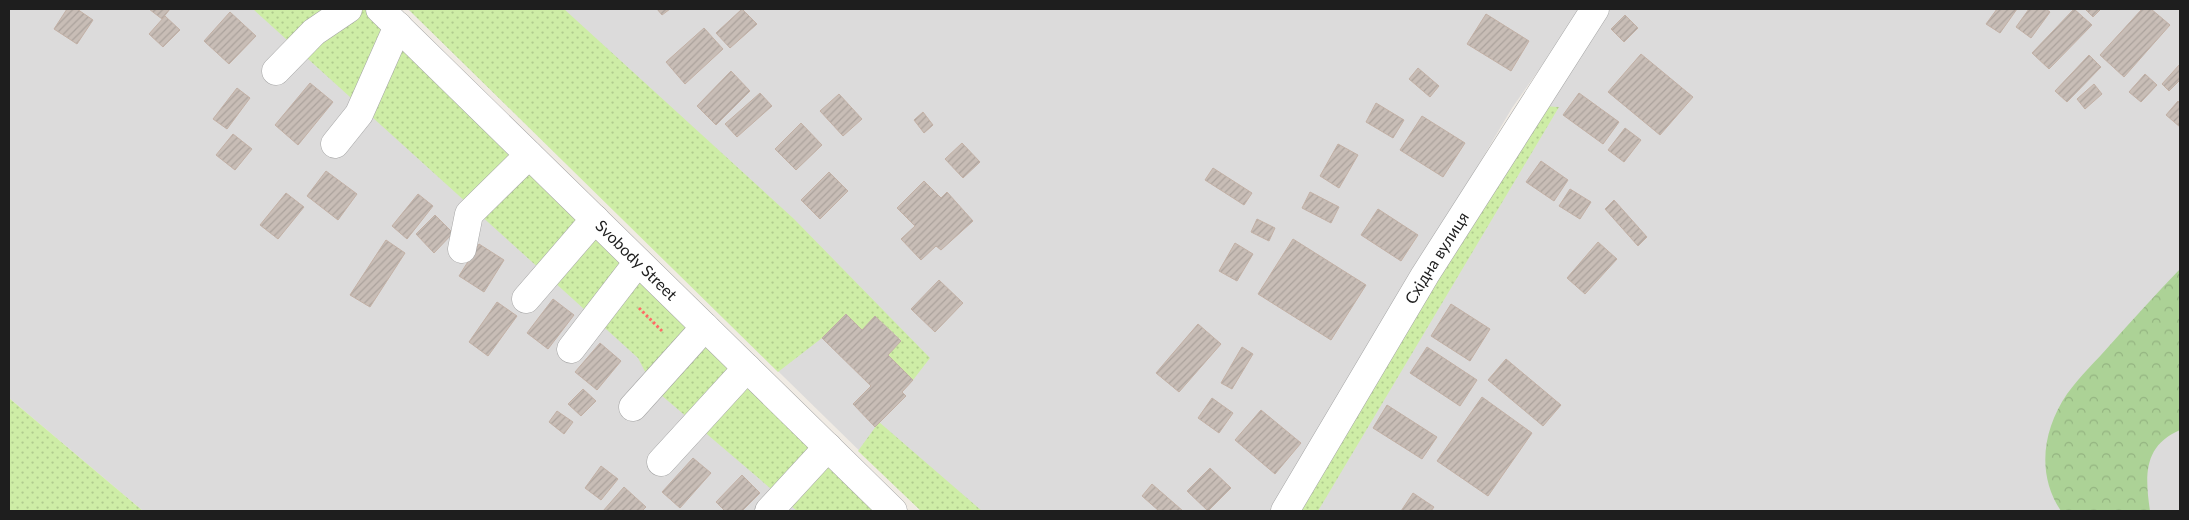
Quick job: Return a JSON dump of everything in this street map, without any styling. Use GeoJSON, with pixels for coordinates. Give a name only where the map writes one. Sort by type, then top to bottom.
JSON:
{"type":"FeatureCollection","features":[{"type":"Feature","properties":{"kind":"street"},"geometry":{"type":"LineString","coordinates":[[276,71],[314,32],[348,9]]}},
{"type":"Feature","properties":{"kind":"street","name":"Східна вулиця"},"geometry":{"type":"LineString","coordinates":[[1285,511],[1425,275],[1595,9]]}},
{"type":"Feature","properties":{"kind":"street"},"geometry":{"type":"LineString","coordinates":[[335,144],[359,114],[389,17]]}},
{"type":"Feature","properties":{"kind":"street","name":"Svobody Street"},"geometry":{"type":"LineString","coordinates":[[389,17],[893,511]]}},
{"type":"Feature","properties":{"kind":"street"},"geometry":{"type":"LineString","coordinates":[[462,249],[469,214],[529,155]]}},
{"type":"Feature","properties":{"kind":"street"},"geometry":{"type":"LineString","coordinates":[[526,300],[595,219]]}},
{"type":"Feature","properties":{"kind":"street"},"geometry":{"type":"LineString","coordinates":[[571,349],[638,262]]}},
{"type":"Feature","properties":{"kind":"street"},"geometry":{"type":"LineString","coordinates":[[634,407],[705,327]]}},
{"type":"Feature","properties":{"kind":"street"},"geometry":{"type":"LineString","coordinates":[[662,462],[747,368]]}},
{"type":"Feature","properties":{"kind":"street"},"geometry":{"type":"LineString","coordinates":[[769,511],[828,447]]}},
{"type":"Feature","properties":{"kind":"shaded area"},"geometry":{"type":"Polygon","coordinates":[[[9,9],[366,9],[876,511],[143,511],[9,398],[9,9]]]}},
{"type":"Feature","properties":{"kind":"shaded area"},"geometry":{"type":"Polygon","coordinates":[[[408,9],[1582,9],[1512,108],[1274,511],[921,511],[408,9]]]}},
{"type":"Feature","properties":{"kind":"shaded area"},"geometry":{"type":"Polygon","coordinates":[[[1608,9],[2180,9],[2180,511],[1300,511],[1608,9]]]}},
{"type":"Feature","properties":{"kind":"green space"},"geometry":{"type":"Polygon","coordinates":[[[253,9],[366,9],[876,511],[797,511],[654,389],[638,358],[253,9]]]}},
{"type":"Feature","properties":{"kind":"green space"},"geometry":{"type":"Polygon","coordinates":[[[408,9],[564,9],[794,219],[930,358],[913,380],[888,355],[901,340],[875,316],[862,330],[846,314],[822,338],[778,372],[408,9]]]}},
{"type":"Feature","properties":{"kind":"green space"},"geometry":{"type":"Polygon","coordinates":[[[1541,106],[1559,107],[1318,511],[1300,511],[1541,106]]]}},
{"type":"Feature","properties":{"kind":"green space"},"geometry":{"type":"Polygon","coordinates":[[[2180,269],[2180,430],[2159,444],[2149,463],[2147,486],[2150,511],[2061,511],[2053,497],[2046,467],[2048,437],[2052,422],[2067,394],[2180,269]]]}},
{"type":"Feature","properties":{"kind":"green space"},"geometry":{"type":"Polygon","coordinates":[[[9,398],[143,511],[9,511],[9,398]]]}},
{"type":"Feature","properties":{"kind":"green space"},"geometry":{"type":"Polygon","coordinates":[[[879,422],[982,511],[921,511],[858,451],[879,422]]]}},
{"type":"Feature","properties":{"kind":"building"},"geometry":{"type":"Polygon","coordinates":[[[67,9],[77,9],[93,20],[77,44],[54,29],[67,9]]]}},
{"type":"Feature","properties":{"kind":"building"},"geometry":{"type":"Polygon","coordinates":[[[149,9],[170,9],[162,19],[149,9]]]}},
{"type":"Feature","properties":{"kind":"building"},"geometry":{"type":"Polygon","coordinates":[[[657,9],[670,9],[662,15],[657,9]]]}},
{"type":"Feature","properties":{"kind":"building"},"geometry":{"type":"Polygon","coordinates":[[[742,9],[757,24],[730,48],[716,33],[742,9]]]}},
{"type":"Feature","properties":{"kind":"building"},"geometry":{"type":"Polygon","coordinates":[[[1997,9],[2017,9],[2000,33],[1986,24],[1997,9]]]}},
{"type":"Feature","properties":{"kind":"building"},"geometry":{"type":"Polygon","coordinates":[[[2029,9],[2046,9],[2050,12],[2031,38],[2016,27],[2029,9]]]}},
{"type":"Feature","properties":{"kind":"building"},"geometry":{"type":"Polygon","coordinates":[[[2074,9],[2092,25],[2049,69],[2032,53],[2074,9]]]}},
{"type":"Feature","properties":{"kind":"building"},"geometry":{"type":"Polygon","coordinates":[[[2085,9],[2101,9],[2093,17],[2085,9]]]}},
{"type":"Feature","properties":{"kind":"building"},"geometry":{"type":"Polygon","coordinates":[[[2142,9],[2151,9],[2170,25],[2124,77],[2100,55],[2142,9]]]}},
{"type":"Feature","properties":{"kind":"building"},"geometry":{"type":"Polygon","coordinates":[[[230,12],[256,36],[229,64],[204,41],[230,12]]]}},
{"type":"Feature","properties":{"kind":"building"},"geometry":{"type":"Polygon","coordinates":[[[1486,14],[1529,41],[1511,71],[1467,44],[1486,14]]]}},
{"type":"Feature","properties":{"kind":"building"},"geometry":{"type":"Polygon","coordinates":[[[1625,15],[1638,28],[1624,42],[1611,29],[1625,15]]]}},
{"type":"Feature","properties":{"kind":"building"},"geometry":{"type":"Polygon","coordinates":[[[165,16],[180,30],[163,47],[149,34],[165,16]]]}},
{"type":"Feature","properties":{"kind":"building"},"geometry":{"type":"Polygon","coordinates":[[[704,28],[723,49],[685,84],[666,62],[704,28]]]}},
{"type":"Feature","properties":{"kind":"building"},"geometry":{"type":"Polygon","coordinates":[[[1641,54],[1693,97],[1660,135],[1608,92],[1641,54]]]}},
{"type":"Feature","properties":{"kind":"building"},"geometry":{"type":"Polygon","coordinates":[[[2089,55],[2101,67],[2067,102],[2055,91],[2089,55]]]}},
{"type":"Feature","properties":{"kind":"building"},"geometry":{"type":"Polygon","coordinates":[[[2180,64],[2180,80],[2169,91],[2162,84],[2180,64]]]}},
{"type":"Feature","properties":{"kind":"building"},"geometry":{"type":"Polygon","coordinates":[[[1418,68],[1439,86],[1430,97],[1409,79],[1418,68]]]}},
{"type":"Feature","properties":{"kind":"building"},"geometry":{"type":"Polygon","coordinates":[[[731,71],[750,91],[716,125],[697,106],[731,71]]]}},
{"type":"Feature","properties":{"kind":"building"},"geometry":{"type":"Polygon","coordinates":[[[2145,74],[2157,85],[2141,102],[2129,92],[2145,74]]]}},
{"type":"Feature","properties":{"kind":"building"},"geometry":{"type":"Polygon","coordinates":[[[310,83],[333,102],[298,145],[275,125],[310,83]]]}},
{"type":"Feature","properties":{"kind":"building"},"geometry":{"type":"Polygon","coordinates":[[[2094,84],[2102,94],[2085,109],[2077,99],[2094,84]]]}},
{"type":"Feature","properties":{"kind":"building"},"geometry":{"type":"Polygon","coordinates":[[[237,88],[250,98],[227,129],[213,119],[237,88]]]}},
{"type":"Feature","properties":{"kind":"building"},"geometry":{"type":"Polygon","coordinates":[[[760,93],[772,106],[737,137],[725,124],[760,93]]]}},
{"type":"Feature","properties":{"kind":"building"},"geometry":{"type":"Polygon","coordinates":[[[1579,93],[1619,122],[1603,144],[1563,115],[1579,93]]]}},
{"type":"Feature","properties":{"kind":"building"},"geometry":{"type":"Polygon","coordinates":[[[839,94],[862,119],[843,136],[820,111],[839,94]]]}},
{"type":"Feature","properties":{"kind":"building"},"geometry":{"type":"Polygon","coordinates":[[[2178,101],[2180,103],[2180,127],[2166,115],[2178,101]]]}},
{"type":"Feature","properties":{"kind":"building"},"geometry":{"type":"Polygon","coordinates":[[[1376,103],[1404,120],[1393,138],[1366,122],[1376,103]]]}},
{"type":"Feature","properties":{"kind":"building"},"geometry":{"type":"Polygon","coordinates":[[[923,112],[933,125],[924,133],[914,120],[923,112]]]}},
{"type":"Feature","properties":{"kind":"building"},"geometry":{"type":"Polygon","coordinates":[[[1422,116],[1465,143],[1443,177],[1400,150],[1422,116]]]}},
{"type":"Feature","properties":{"kind":"building"},"geometry":{"type":"Polygon","coordinates":[[[801,123],[822,145],[796,170],[775,149],[801,123]]]}},
{"type":"Feature","properties":{"kind":"building"},"geometry":{"type":"Polygon","coordinates":[[[1625,128],[1641,140],[1624,162],[1608,150],[1625,128]]]}},
{"type":"Feature","properties":{"kind":"building"},"geometry":{"type":"Polygon","coordinates":[[[233,134],[252,149],[235,170],[216,155],[233,134]]]}},
{"type":"Feature","properties":{"kind":"building"},"geometry":{"type":"Polygon","coordinates":[[[962,143],[980,162],[963,178],[945,159],[962,143]]]}},
{"type":"Feature","properties":{"kind":"building"},"geometry":{"type":"Polygon","coordinates":[[[1338,144],[1358,155],[1339,188],[1320,176],[1338,144]]]}},
{"type":"Feature","properties":{"kind":"building"},"geometry":{"type":"Polygon","coordinates":[[[1541,161],[1568,180],[1554,201],[1526,182],[1541,161]]]}},
{"type":"Feature","properties":{"kind":"building"},"geometry":{"type":"Polygon","coordinates":[[[1213,168],[1252,193],[1244,205],[1205,180],[1213,168]]]}},
{"type":"Feature","properties":{"kind":"building"},"geometry":{"type":"Polygon","coordinates":[[[326,171],[357,194],[338,220],[307,196],[326,171]]]}},
{"type":"Feature","properties":{"kind":"building"},"geometry":{"type":"Polygon","coordinates":[[[829,172],[848,191],[820,219],[801,200],[829,172]]]}},
{"type":"Feature","properties":{"kind":"building"},"geometry":{"type":"Polygon","coordinates":[[[924,181],[941,198],[947,192],[973,221],[941,250],[936,246],[921,260],[901,239],[915,226],[897,208],[924,181]]]}},
{"type":"Feature","properties":{"kind":"building"},"geometry":{"type":"Polygon","coordinates":[[[1570,189],[1591,202],[1580,219],[1559,206],[1570,189]]]}},
{"type":"Feature","properties":{"kind":"building"},"geometry":{"type":"Polygon","coordinates":[[[1310,192],[1339,207],[1331,223],[1302,208],[1310,192]]]}},
{"type":"Feature","properties":{"kind":"building"},"geometry":{"type":"Polygon","coordinates":[[[286,193],[304,207],[278,239],[260,225],[286,193]]]}},
{"type":"Feature","properties":{"kind":"building"},"geometry":{"type":"Polygon","coordinates":[[[418,194],[433,206],[407,239],[392,226],[418,194]]]}},
{"type":"Feature","properties":{"kind":"building"},"geometry":{"type":"Polygon","coordinates":[[[1614,200],[1647,237],[1638,246],[1605,209],[1614,200]]]}},
{"type":"Feature","properties":{"kind":"building"},"geometry":{"type":"Polygon","coordinates":[[[1378,209],[1418,235],[1401,261],[1361,235],[1378,209]]]}},
{"type":"Feature","properties":{"kind":"building"},"geometry":{"type":"Polygon","coordinates":[[[435,215],[453,233],[434,253],[416,234],[435,215]]]}},
{"type":"Feature","properties":{"kind":"building"},"geometry":{"type":"Polygon","coordinates":[[[1257,219],[1275,228],[1269,241],[1251,232],[1257,219]]]}},
{"type":"Feature","properties":{"kind":"building"},"geometry":{"type":"Polygon","coordinates":[[[1293,239],[1366,285],[1331,340],[1258,294],[1293,239]]]}},
{"type":"Feature","properties":{"kind":"building"},"geometry":{"type":"Polygon","coordinates":[[[386,240],[405,253],[370,307],[350,295],[386,240]]]}},
{"type":"Feature","properties":{"kind":"building"},"geometry":{"type":"Polygon","coordinates":[[[1598,242],[1617,259],[1585,294],[1567,278],[1598,242]]]}},
{"type":"Feature","properties":{"kind":"building"},"geometry":{"type":"Polygon","coordinates":[[[1235,243],[1253,254],[1237,281],[1219,271],[1235,243]]]}},
{"type":"Feature","properties":{"kind":"building"},"geometry":{"type":"Polygon","coordinates":[[[479,244],[504,260],[484,292],[459,276],[479,244]]]}},
{"type":"Feature","properties":{"kind":"building"},"geometry":{"type":"Polygon","coordinates":[[[939,280],[963,303],[935,332],[911,309],[939,280]]]}},
{"type":"Feature","properties":{"kind":"building"},"geometry":{"type":"Polygon","coordinates":[[[553,299],[574,315],[548,349],[527,333],[553,299]]]}},
{"type":"Feature","properties":{"kind":"building"},"geometry":{"type":"Polygon","coordinates":[[[497,302],[517,316],[488,356],[469,342],[497,302]]]}},
{"type":"Feature","properties":{"kind":"building"},"geometry":{"type":"Polygon","coordinates":[[[1451,304],[1490,329],[1470,361],[1431,336],[1451,304]]]}},
{"type":"Feature","properties":{"kind":"building"},"geometry":{"type":"Polygon","coordinates":[[[846,314],[862,330],[875,316],[901,341],[888,355],[913,380],[902,392],[906,396],[875,427],[853,404],[871,386],[822,338],[846,314]]]}},
{"type":"Feature","properties":{"kind":"building"},"geometry":{"type":"Polygon","coordinates":[[[1198,324],[1221,344],[1179,392],[1156,373],[1198,324]]]}},
{"type":"Feature","properties":{"kind":"building"},"geometry":{"type":"Polygon","coordinates":[[[600,343],[621,361],[597,390],[575,372],[600,343]]]}},
{"type":"Feature","properties":{"kind":"building"},"geometry":{"type":"Polygon","coordinates":[[[1242,347],[1253,354],[1232,389],[1221,383],[1242,347]]]}},
{"type":"Feature","properties":{"kind":"building"},"geometry":{"type":"Polygon","coordinates":[[[1427,347],[1477,380],[1460,406],[1410,373],[1427,347]]]}},
{"type":"Feature","properties":{"kind":"building"},"geometry":{"type":"Polygon","coordinates":[[[1506,359],[1561,405],[1543,426],[1488,380],[1506,359]]]}},
{"type":"Feature","properties":{"kind":"building"},"geometry":{"type":"Polygon","coordinates":[[[583,389],[596,401],[581,416],[568,404],[583,389]]]}},
{"type":"Feature","properties":{"kind":"building"},"geometry":{"type":"Polygon","coordinates":[[[1482,397],[1532,433],[1488,496],[1437,461],[1482,397]]]}},
{"type":"Feature","properties":{"kind":"building"},"geometry":{"type":"Polygon","coordinates":[[[1212,398],[1233,413],[1219,433],[1198,418],[1212,398]]]}},
{"type":"Feature","properties":{"kind":"building"},"geometry":{"type":"Polygon","coordinates":[[[1387,405],[1437,437],[1422,459],[1373,428],[1387,405]]]}},
{"type":"Feature","properties":{"kind":"building"},"geometry":{"type":"Polygon","coordinates":[[[1261,410],[1301,443],[1275,474],[1235,440],[1261,410]]]}},
{"type":"Feature","properties":{"kind":"building"},"geometry":{"type":"Polygon","coordinates":[[[557,411],[573,422],[564,434],[549,422],[557,411]]]}},
{"type":"Feature","properties":{"kind":"building"},"geometry":{"type":"Polygon","coordinates":[[[693,458],[711,473],[680,508],[662,492],[693,458]]]}},
{"type":"Feature","properties":{"kind":"building"},"geometry":{"type":"Polygon","coordinates":[[[601,466],[618,479],[601,500],[585,488],[601,466]]]}},
{"type":"Feature","properties":{"kind":"building"},"geometry":{"type":"Polygon","coordinates":[[[1210,468],[1231,488],[1208,511],[1187,491],[1210,468]]]}},
{"type":"Feature","properties":{"kind":"building"},"geometry":{"type":"Polygon","coordinates":[[[742,475],[760,493],[742,511],[725,511],[716,502],[742,475]]]}},
{"type":"Feature","properties":{"kind":"building"},"geometry":{"type":"Polygon","coordinates":[[[1152,484],[1183,511],[1159,511],[1142,496],[1152,484]]]}},
{"type":"Feature","properties":{"kind":"building"},"geometry":{"type":"Polygon","coordinates":[[[624,487],[646,507],[642,511],[603,511],[624,487]]]}},
{"type":"Feature","properties":{"kind":"building"},"geometry":{"type":"Polygon","coordinates":[[[1413,493],[1434,507],[1431,511],[1401,511],[1413,493]]]}}]}
